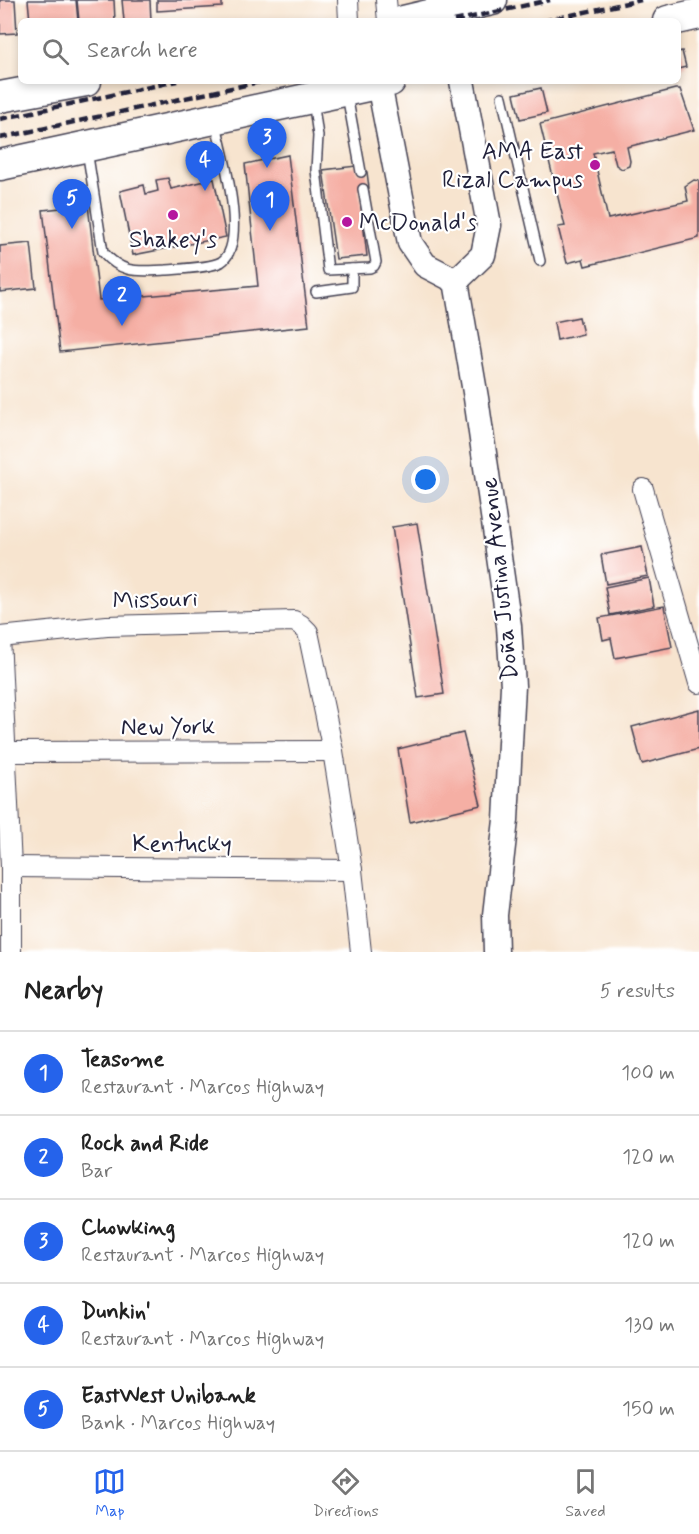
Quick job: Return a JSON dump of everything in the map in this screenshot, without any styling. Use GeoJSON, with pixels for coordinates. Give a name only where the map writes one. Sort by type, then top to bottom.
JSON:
{"type":"FeatureCollection","features":[{"type":"Feature","properties":{"kind":"main road"},"geometry":{"type":"LineString","coordinates":[[420,18],[471,9]]}},
{"type":"Feature","properties":{"kind":"main road"},"geometry":{"type":"LineString","coordinates":[[681,18],[699,14]]}},
{"type":"Feature","properties":{"kind":"main road"},"geometry":{"type":"LineString","coordinates":[[0,97],[70,84]]}},
{"type":"Feature","properties":{"kind":"main road"},"geometry":{"type":"LineString","coordinates":[[0,165],[368,85]]}},
{"type":"Feature","properties":{"kind":"street"},"geometry":{"type":"LineString","coordinates":[[348,0],[349,18]]}},
{"type":"Feature","properties":{"kind":"street"},"geometry":{"type":"LineString","coordinates":[[386,0],[388,18]]}},
{"type":"Feature","properties":{"kind":"street"},"geometry":{"type":"LineString","coordinates":[[368,85],[410,243],[425,265],[456,280],[483,255],[489,225],[463,84]]}},
{"type":"Feature","properties":{"kind":"street","name":"Doña Justina Avenue"},"geometry":{"type":"LineString","coordinates":[[456,280],[478,409],[509,626],[513,686],[506,820],[495,915],[496,952]]}},
{"type":"Feature","properties":{"kind":"street"},"geometry":{"type":"LineString","coordinates":[[643,489],[699,683]]}},
{"type":"Feature","properties":{"kind":"street","name":"Missouri"},"geometry":{"type":"LineString","coordinates":[[0,637],[107,626],[294,621],[308,632],[333,751]]}},
{"type":"Feature","properties":{"kind":"street"},"geometry":{"type":"LineString","coordinates":[[0,637],[11,867],[11,952]]}},
{"type":"Feature","properties":{"kind":"street"},"geometry":{"type":"LineString","coordinates":[[333,751],[352,870],[361,952]]}},
{"type":"Feature","properties":{"kind":"street","name":"New York"},"geometry":{"type":"LineString","coordinates":[[5,752],[333,751]]}},
{"type":"Feature","properties":{"kind":"street","name":"Kentucky"},"geometry":{"type":"LineString","coordinates":[[11,867],[352,870]]}},
{"type":"Feature","properties":{"kind":"lane"},"geometry":{"type":"LineString","coordinates":[[361,172],[368,85]]}},
{"type":"Feature","properties":{"kind":"lane"},"geometry":{"type":"LineString","coordinates":[[502,97],[540,261]]}},
{"type":"Feature","properties":{"kind":"lane"},"geometry":{"type":"LineString","coordinates":[[313,98],[318,136],[316,170],[328,270],[370,268],[376,262],[363,189]]}},
{"type":"Feature","properties":{"kind":"lane"},"geometry":{"type":"LineString","coordinates":[[87,147],[103,252],[113,263],[129,271],[174,269],[219,263],[229,255],[233,240],[230,179],[215,118]]}},
{"type":"Feature","properties":{"kind":"lane"},"geometry":{"type":"LineString","coordinates":[[316,292],[352,287],[352,269]]}},
{"type":"Feature","properties":{"kind":"building"},"geometry":{"type":"Polygon","coordinates":[[[0,0],[15,0],[17,33],[0,34],[0,0]]]}},
{"type":"Feature","properties":{"kind":"building"},"geometry":{"type":"Polygon","coordinates":[[[28,0],[76,0],[78,18],[30,18],[28,0]]]}},
{"type":"Feature","properties":{"kind":"building"},"geometry":{"type":"Polygon","coordinates":[[[77,0],[114,0],[115,18],[79,18],[77,0]]]}},
{"type":"Feature","properties":{"kind":"building"},"geometry":{"type":"Polygon","coordinates":[[[122,0],[150,0],[151,18],[124,18],[122,0]]]}},
{"type":"Feature","properties":{"kind":"building"},"geometry":{"type":"Polygon","coordinates":[[[157,0],[222,0],[222,7],[157,11],[157,0]]]}},
{"type":"Feature","properties":{"kind":"building"},"geometry":{"type":"Polygon","coordinates":[[[681,51],[686,67],[681,68],[681,51]]]}},
{"type":"Feature","properties":{"kind":"building"},"geometry":{"type":"Polygon","coordinates":[[[541,88],[547,113],[520,119],[514,94],[541,88]]]}},
{"type":"Feature","properties":{"kind":"building"},"geometry":{"type":"Polygon","coordinates":[[[680,89],[694,130],[627,147],[629,166],[622,169],[616,165],[612,149],[593,153],[608,219],[688,201],[685,186],[694,180],[699,181],[699,238],[585,266],[583,259],[567,263],[558,227],[565,226],[540,124],[680,89]]]}},
{"type":"Feature","properties":{"kind":"building"},"geometry":{"type":"Polygon","coordinates":[[[288,155],[309,326],[60,352],[43,210],[88,205],[99,300],[258,286],[245,164],[288,155]]]}},
{"type":"Feature","properties":{"kind":"building","name":"McDonald's"},"geometry":{"type":"Polygon","coordinates":[[[356,166],[357,173],[367,172],[369,188],[359,189],[367,256],[336,259],[323,170],[356,166]]]}},
{"type":"Feature","properties":{"kind":"building","name":"Shakey's"},"geometry":{"type":"Polygon","coordinates":[[[168,178],[171,189],[214,179],[226,237],[133,255],[120,191],[144,185],[146,194],[158,191],[156,180],[168,178]]]}},
{"type":"Feature","properties":{"kind":"building"},"geometry":{"type":"Polygon","coordinates":[[[31,243],[36,288],[0,292],[0,246],[31,243]]]}},
{"type":"Feature","properties":{"kind":"building"},"geometry":{"type":"Polygon","coordinates":[[[579,317],[583,334],[557,340],[554,322],[579,317]]]}},
{"type":"Feature","properties":{"kind":"building"},"geometry":{"type":"Polygon","coordinates":[[[417,523],[444,694],[418,698],[392,527],[417,523]]]}},
{"type":"Feature","properties":{"kind":"building"},"geometry":{"type":"Polygon","coordinates":[[[642,547],[648,576],[606,584],[601,555],[642,547]]]}},
{"type":"Feature","properties":{"kind":"building"},"geometry":{"type":"Polygon","coordinates":[[[649,578],[654,606],[610,615],[605,587],[649,578]]]}},
{"type":"Feature","properties":{"kind":"building"},"geometry":{"type":"Polygon","coordinates":[[[664,606],[672,647],[615,658],[611,638],[603,640],[599,618],[664,606]]]}},
{"type":"Feature","properties":{"kind":"building"},"geometry":{"type":"Polygon","coordinates":[[[699,709],[699,749],[642,764],[632,727],[699,709]]]}},
{"type":"Feature","properties":{"kind":"building"},"geometry":{"type":"Polygon","coordinates":[[[463,733],[481,805],[410,822],[398,749],[463,733]]]}},
{"type":"Feature","properties":{"kind":"railway"},"geometry":{"type":"LineString","coordinates":[[468,18],[550,0]]}},
{"type":"Feature","properties":{"kind":"railway"},"geometry":{"type":"LineString","coordinates":[[557,18],[641,0]]}},
{"type":"Feature","properties":{"kind":"railway"},"geometry":{"type":"LineString","coordinates":[[0,119],[163,84]]}},
{"type":"Feature","properties":{"kind":"railway"},"geometry":{"type":"LineString","coordinates":[[0,138],[250,84]]}},
{"type":"Feature","properties":{"kind":"place","name":"AMA East Rizal Campus"},"geometry":{"type":"Point","coordinates":[595,165]}},
{"type":"Feature","properties":{"kind":"place","name":"Chowking"},"geometry":{"type":"Point","coordinates":[267,168]}},
{"type":"Feature","properties":{"kind":"place","name":"Dunkin'"},"geometry":{"type":"Point","coordinates":[205,191]}},
{"type":"Feature","properties":{"kind":"place","name":"Shakey's"},"geometry":{"type":"Point","coordinates":[173,215]}},
{"type":"Feature","properties":{"kind":"place","name":"McDonald's"},"geometry":{"type":"Point","coordinates":[347,222]}},
{"type":"Feature","properties":{"kind":"place","name":"EastWest Unibank"},"geometry":{"type":"Point","coordinates":[72,229]}},
{"type":"Feature","properties":{"kind":"place","name":"Teasome"},"geometry":{"type":"Point","coordinates":[270,231]}},
{"type":"Feature","properties":{"kind":"place","name":"Rock and Ride"},"geometry":{"type":"Point","coordinates":[122,326]}}]}
